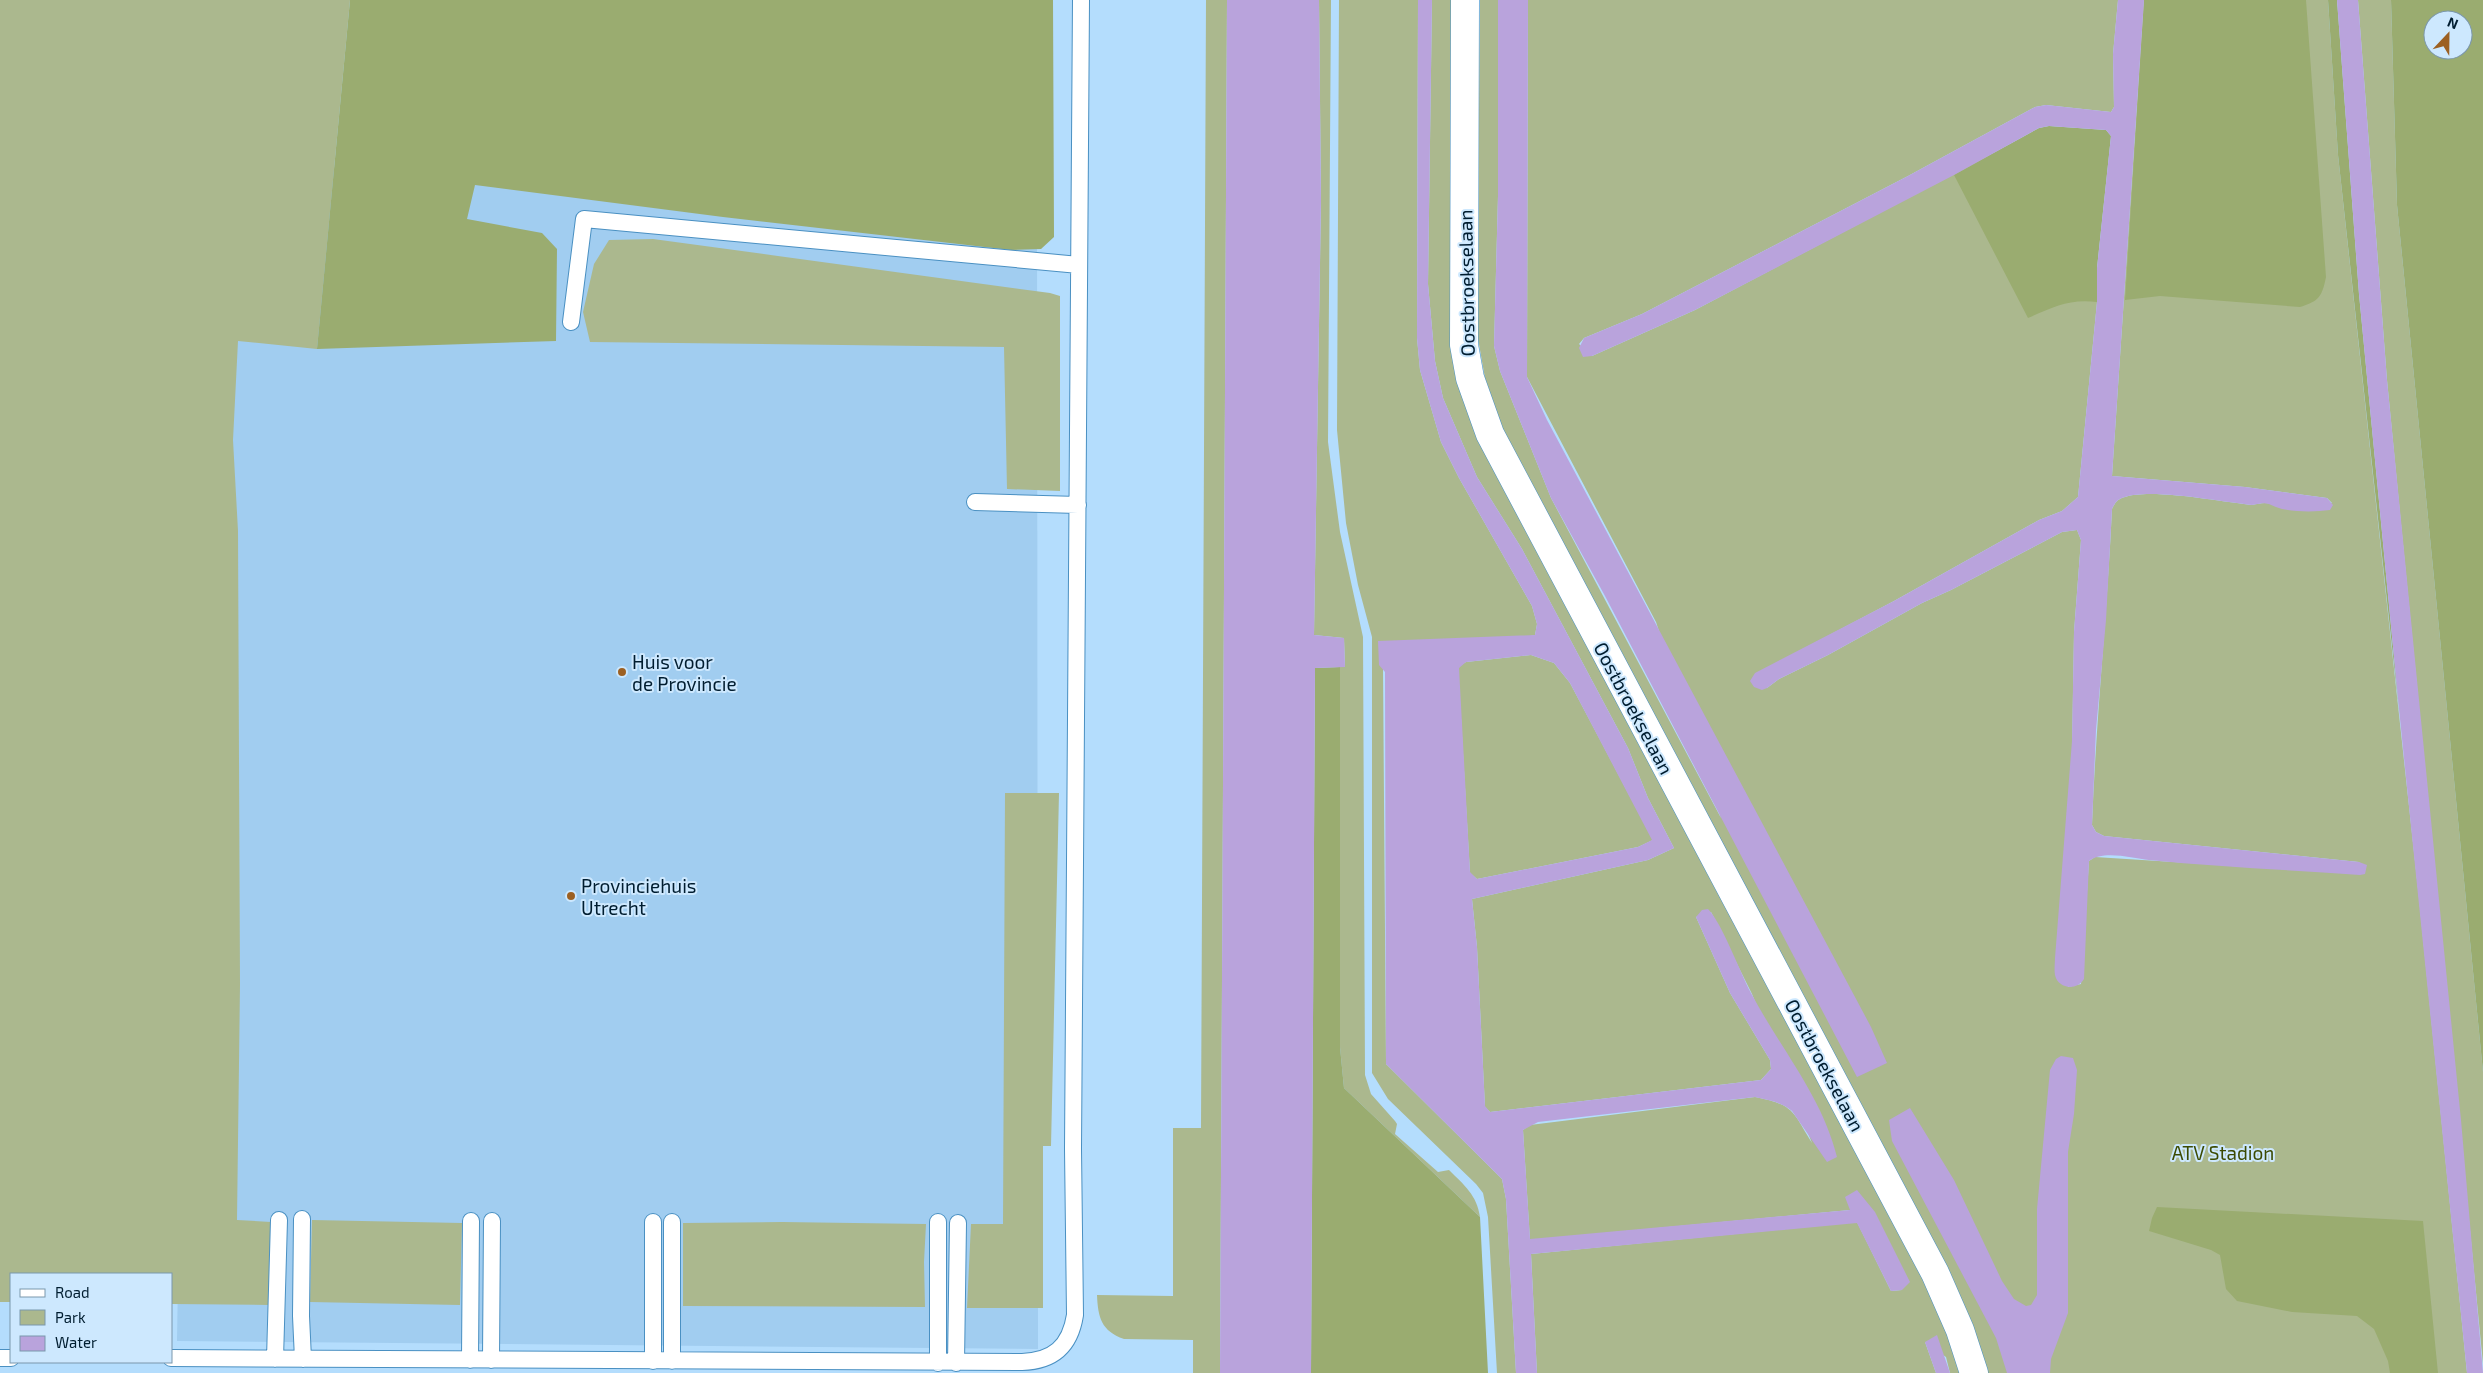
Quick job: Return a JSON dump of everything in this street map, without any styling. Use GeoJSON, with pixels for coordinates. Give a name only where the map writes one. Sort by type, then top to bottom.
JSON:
{"type":"FeatureCollection","features":[{"type":"Feature","properties":{"kind":"street","name":"Oostbroekselaan"},"geometry":{"type":"LineString","coordinates":[[1465,0],[1464,345],[1470,378],[1490,434],[1935,1273],[1960,1330],[1974,1373]]}},
{"type":"Feature","properties":{"kind":"lane"},"geometry":{"type":"LineString","coordinates":[[172,1358],[303,1359],[353,1366],[470,1360],[956,1363],[1040,1361],[1052,1356],[1060,1348],[1073,1324],[1075,1315],[1081,0]]}},
{"type":"Feature","properties":{"kind":"lane"},"geometry":{"type":"LineString","coordinates":[[571,322],[584,219],[1079,265]]}},
{"type":"Feature","properties":{"kind":"lane"},"geometry":{"type":"LineString","coordinates":[[974,502],[1078,506]]}},
{"type":"Feature","properties":{"kind":"lane"},"geometry":{"type":"LineString","coordinates":[[302,1219],[301,1316],[303,1359]]}},
{"type":"Feature","properties":{"kind":"lane"},"geometry":{"type":"LineString","coordinates":[[275,1359],[279,1220]]}},
{"type":"Feature","properties":{"kind":"lane"},"geometry":{"type":"LineString","coordinates":[[470,1360],[471,1221]]}},
{"type":"Feature","properties":{"kind":"lane"},"geometry":{"type":"LineString","coordinates":[[491,1360],[492,1221]]}},
{"type":"Feature","properties":{"kind":"lane"},"geometry":{"type":"LineString","coordinates":[[653,1222],[653,1361]]}},
{"type":"Feature","properties":{"kind":"lane"},"geometry":{"type":"LineString","coordinates":[[672,1222],[672,1361]]}},
{"type":"Feature","properties":{"kind":"lane"},"geometry":{"type":"LineString","coordinates":[[938,1222],[938,1363]]}},
{"type":"Feature","properties":{"kind":"lane"},"geometry":{"type":"LineString","coordinates":[[956,1363],[958,1224]]}},
{"type":"Feature","properties":{"kind":"shaded area"},"geometry":{"type":"Polygon","coordinates":[[[196,162],[1037,209],[1038,1349],[177,1341],[196,162]]]}},
{"type":"Feature","properties":{"kind":"green space"},"geometry":{"type":"Polygon","coordinates":[[[0,0],[350,0],[317,349],[238,341],[233,440],[238,531],[240,985],[237,1220],[271,1222],[270,1305],[172,1304],[172,1273],[10,1273],[10,1302],[0,1302],[0,0]]]}},
{"type":"Feature","properties":{"kind":"green space"},"geometry":{"type":"Polygon","coordinates":[[[350,0],[1053,0],[1054,237],[1041,249],[1011,250],[723,217],[475,185],[467,219],[542,233],[557,249],[556,341],[317,349],[350,0]]]}},
{"type":"Feature","properties":{"kind":"green space"},"geometry":{"type":"Polygon","coordinates":[[[1206,0],[1227,0],[1220,1373],[1193,1373],[1193,1340],[1124,1339],[1116,1336],[1102,1322],[1098,1310],[1097,1295],[1173,1296],[1173,1128],[1201,1128],[1206,0]]]}},
{"type":"Feature","properties":{"kind":"green space"},"geometry":{"type":"Polygon","coordinates":[[[1319,0],[1331,0],[1328,442],[1340,532],[1363,637],[1365,1075],[1371,1094],[1397,1124],[1395,1134],[1438,1172],[1449,1170],[1473,1196],[1480,1217],[1344,1088],[1340,1047],[1340,667],[1345,667],[1344,638],[1314,635],[1321,201],[1319,0]]]}},
{"type":"Feature","properties":{"kind":"green space"},"geometry":{"type":"Polygon","coordinates":[[[1339,0],[1418,0],[1417,338],[1420,370],[1441,442],[1459,478],[1532,606],[1537,624],[1535,635],[1383,668],[1386,1064],[1502,1179],[1506,1199],[1516,1373],[1497,1373],[1488,1217],[1483,1193],[1388,1099],[1372,1073],[1372,637],[1358,585],[1346,523],[1337,430],[1339,0]]]}},
{"type":"Feature","properties":{"kind":"green space","name":"ATV Stadion"},"geometry":{"type":"Polygon","coordinates":[[[1432,0],[1453,0],[1452,321],[1511,452],[1485,378],[1477,333],[1480,0],[1498,0],[1498,196],[1494,346],[1500,371],[1551,498],[1721,818],[1656,622],[1527,377],[1528,0],[2118,0],[2113,54],[2114,107],[2111,112],[2046,105],[2035,107],[1908,176],[1642,314],[1584,338],[1579,344],[1592,356],[1695,310],[2020,139],[2097,268],[2097,302],[2078,497],[2062,511],[2039,520],[1894,601],[1784,659],[1767,688],[1779,679],[1828,655],[1922,603],[1951,590],[2062,532],[2077,530],[2081,540],[2074,632],[2068,987],[2081,984],[2089,861],[2095,857],[2365,874],[2359,862],[2104,836],[2096,832],[2092,825],[2112,509],[2115,503],[2125,497],[2152,494],[2187,496],[2252,505],[2268,503],[2277,507],[2332,503],[2327,498],[2245,487],[2112,476],[2144,0],[2328,0],[2338,155],[2419,898],[2467,1373],[1950,1373],[1946,1357],[1925,1342],[1936,1373],[1537,1373],[1531,1254],[1857,1222],[1891,1291],[1902,1290],[1850,1210],[1530,1240],[1523,1130],[1530,1125],[1755,1097],[1778,1103],[1791,1111],[1812,1143],[1752,994],[1711,912],[1696,917],[1730,993],[1770,1060],[1771,1069],[1761,1080],[1490,1112],[1485,1107],[1477,947],[1472,899],[1648,860],[1674,848],[1648,798],[1628,748],[1522,549],[1477,477],[1443,398],[1435,361],[1428,284],[1432,0]]]}},
{"type":"Feature","properties":{"kind":"green space"},"geometry":{"type":"Polygon","coordinates":[[[2144,0],[2306,0],[2326,277],[2321,294],[2312,303],[2300,307],[2160,296],[2125,300],[2144,0]]]}},
{"type":"Feature","properties":{"kind":"green space"},"geometry":{"type":"Polygon","coordinates":[[[2328,0],[2337,0],[2359,294],[2400,719],[2338,155],[2328,0]]]}},
{"type":"Feature","properties":{"kind":"green space"},"geometry":{"type":"Polygon","coordinates":[[[2358,0],[2391,0],[2397,205],[2483,1072],[2483,1364],[2387,380],[2358,0]]]}},
{"type":"Feature","properties":{"kind":"green space"},"geometry":{"type":"Polygon","coordinates":[[[2391,0],[2483,0],[2483,1072],[2397,205],[2391,0]]]}},
{"type":"Feature","properties":{"kind":"green space"},"geometry":{"type":"Polygon","coordinates":[[[2049,126],[2106,130],[2111,136],[2097,268],[2097,302],[2069,303],[2028,318],[1954,175],[2039,128],[2049,126]]]}},
{"type":"Feature","properties":{"kind":"green space"},"geometry":{"type":"Polygon","coordinates":[[[653,239],[1050,293],[1060,296],[1060,491],[1007,489],[1004,347],[590,342],[583,312],[594,264],[609,240],[653,239]]]}},
{"type":"Feature","properties":{"kind":"green space"},"geometry":{"type":"Polygon","coordinates":[[[1531,655],[1554,663],[1570,683],[1653,840],[1638,847],[1477,879],[1470,873],[1458,667],[1466,662],[1531,655]]]}},
{"type":"Feature","properties":{"kind":"green space"},"geometry":{"type":"Polygon","coordinates":[[[1340,667],[1340,1047],[1344,1088],[1480,1217],[1488,1373],[1311,1373],[1315,668],[1340,667]]]}},
{"type":"Feature","properties":{"kind":"green space"},"geometry":{"type":"Polygon","coordinates":[[[1005,793],[1059,793],[1051,1146],[1043,1146],[1043,1308],[967,1308],[971,1224],[1003,1224],[1005,793]]]}},
{"type":"Feature","properties":{"kind":"green space"},"geometry":{"type":"Polygon","coordinates":[[[2157,1207],[2423,1221],[2438,1373],[2390,1373],[2388,1361],[2374,1329],[2357,1316],[2292,1312],[2237,1301],[2226,1289],[2220,1255],[2211,1250],[2149,1231],[2157,1207]]]}},
{"type":"Feature","properties":{"kind":"green space"},"geometry":{"type":"Polygon","coordinates":[[[312,1220],[462,1223],[460,1305],[310,1302],[312,1220]]]}},
{"type":"Feature","properties":{"kind":"green space"},"geometry":{"type":"Polygon","coordinates":[[[683,1223],[926,1224],[924,1262],[925,1307],[683,1306],[683,1223]]]}},
{"type":"Feature","properties":{"kind":"water"},"geometry":{"type":"Polygon","coordinates":[[[1227,0],[1319,0],[1321,201],[1314,635],[1344,638],[1345,667],[1315,668],[1311,1373],[1220,1373],[1227,0]]]}},
{"type":"Feature","properties":{"kind":"water"},"geometry":{"type":"Polygon","coordinates":[[[1418,0],[1432,0],[1428,284],[1435,361],[1443,398],[1477,477],[1522,549],[1628,748],[1648,798],[1674,848],[1648,860],[1472,899],[1477,947],[1485,1106],[1490,1112],[1761,1080],[1771,1069],[1770,1060],[1730,993],[1696,917],[1702,910],[1708,909],[1725,936],[1762,1013],[1811,1093],[1830,1135],[1837,1157],[1827,1162],[1792,1111],[1784,1105],[1755,1097],[1538,1122],[1523,1130],[1530,1239],[1850,1210],[1845,1197],[1857,1190],[1875,1212],[1910,1282],[1902,1290],[1891,1291],[1857,1223],[1531,1254],[1537,1373],[1516,1373],[1506,1199],[1502,1179],[1386,1064],[1385,672],[1379,665],[1378,641],[1535,635],[1537,624],[1532,606],[1459,478],[1441,442],[1420,370],[1417,338],[1418,0]],[[1531,655],[1466,662],[1459,668],[1470,872],[1477,879],[1638,847],[1652,840],[1570,683],[1554,663],[1531,655]]]}},
{"type":"Feature","properties":{"kind":"water"},"geometry":{"type":"Polygon","coordinates":[[[1498,0],[1528,0],[1527,377],[1547,420],[1871,1027],[1887,1063],[1857,1077],[1605,596],[1551,498],[1500,371],[1494,346],[1498,196],[1498,0]]]}},
{"type":"Feature","properties":{"kind":"water"},"geometry":{"type":"Polygon","coordinates":[[[2118,0],[2144,0],[2112,476],[2245,487],[2327,498],[2333,505],[2330,510],[2300,511],[2282,509],[2266,503],[2252,505],[2187,496],[2152,494],[2125,497],[2115,503],[2112,509],[2106,620],[2096,730],[2092,825],[2096,832],[2104,836],[2359,862],[2367,865],[2365,874],[2360,875],[2202,865],[2110,855],[2095,858],[2089,861],[2084,979],[2073,987],[2068,987],[2057,980],[2055,968],[2072,741],[2074,632],[2081,540],[2077,530],[2062,532],[1951,590],[1922,603],[1828,655],[1779,679],[1767,688],[1762,690],[1754,687],[1750,681],[1755,673],[1894,601],[2039,520],[2062,511],[2078,497],[2097,302],[2097,268],[2111,136],[2106,130],[2049,126],[2039,128],[1954,175],[1695,310],[1592,356],[1583,357],[1579,348],[1584,338],[1642,314],[1908,176],[2035,107],[2046,105],[2111,112],[2114,107],[2113,54],[2118,0]]]}},
{"type":"Feature","properties":{"kind":"water"},"geometry":{"type":"Polygon","coordinates":[[[2337,0],[2358,0],[2387,380],[2461,1120],[2483,1373],[2467,1373],[2400,719],[2359,294],[2337,0]]]}},
{"type":"Feature","properties":{"kind":"water"},"geometry":{"type":"Polygon","coordinates":[[[2061,1056],[2073,1058],[2077,1070],[2074,1114],[2068,1152],[2068,1313],[2051,1359],[2050,1373],[2007,1373],[1996,1338],[1892,1141],[1889,1120],[1910,1108],[1954,1180],[2002,1281],[2014,1299],[2026,1306],[2031,1305],[2037,1295],[2037,1209],[2050,1070],[2056,1059],[2061,1056]]]}},
{"type":"Feature","properties":{"kind":"water"},"geometry":{"type":"Polygon","coordinates":[[[1937,1335],[1950,1373],[1936,1373],[1925,1342],[1937,1335]]]}},
{"type":"Feature","properties":{"kind":"place","name":"Huis voor de Provincie"},"geometry":{"type":"Point","coordinates":[622,672]}},
{"type":"Feature","properties":{"kind":"place","name":"Provinciehuis Utrecht"},"geometry":{"type":"Point","coordinates":[571,896]}}]}
